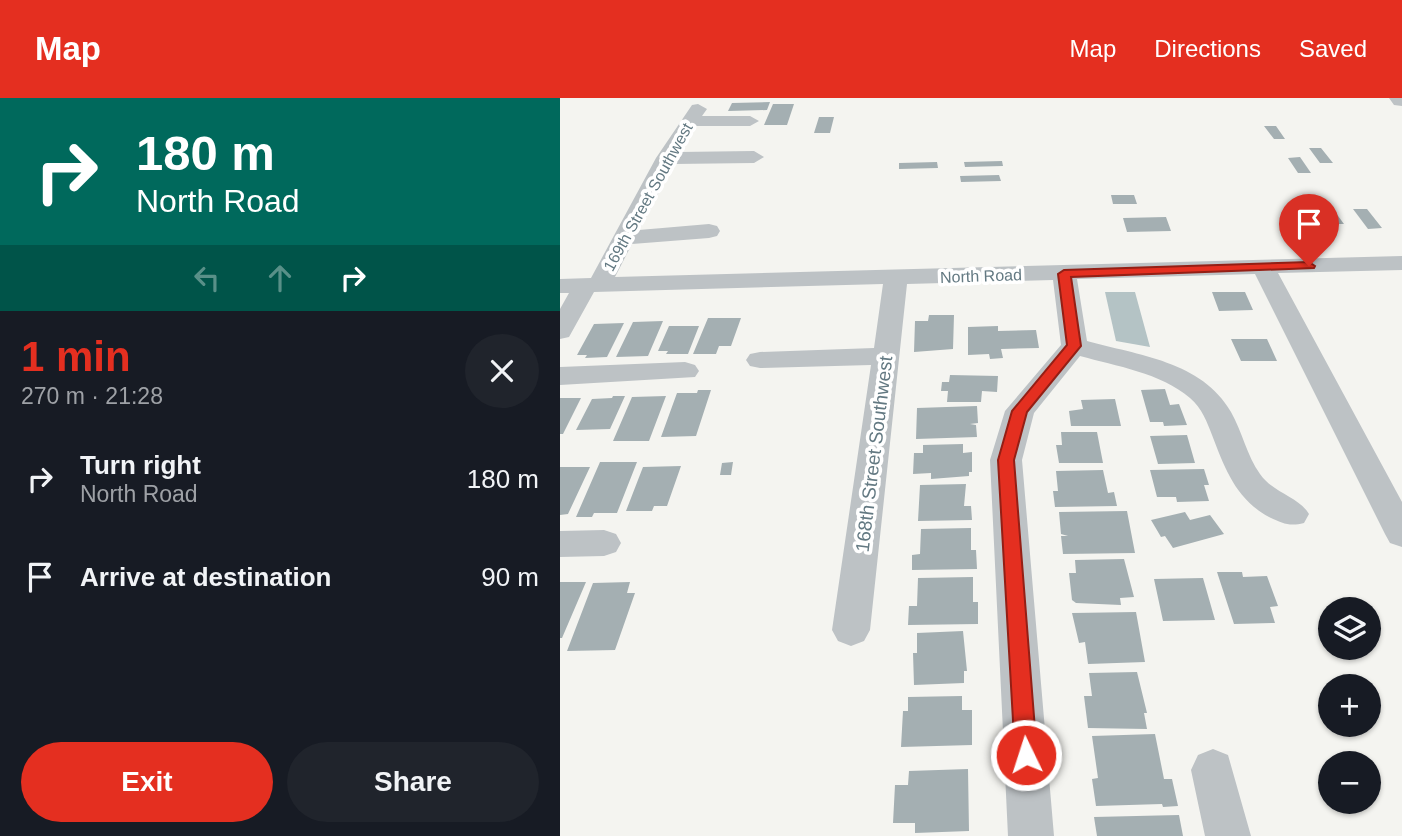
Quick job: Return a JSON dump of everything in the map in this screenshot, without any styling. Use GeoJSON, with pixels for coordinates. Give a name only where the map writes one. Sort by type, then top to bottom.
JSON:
{"type":"FeatureCollection","features":[{"type":"Feature","properties":{"kind":"street","name":"169th Street Southwest"},"geometry":{"type":"LineString","coordinates":[[560,331],[624,238],[666,158],[694,115],[750,121]]}},
{"type":"Feature","properties":{"kind":"street"},"geometry":{"type":"LineString","coordinates":[[666,158],[754,157]]}},
{"type":"Feature","properties":{"kind":"street"},"geometry":{"type":"LineString","coordinates":[[624,238],[709,231]]}},
{"type":"Feature","properties":{"kind":"street"},"geometry":{"type":"LineString","coordinates":[[641,284],[659,235]]}},
{"type":"Feature","properties":{"kind":"street","name":"North Road"},"geometry":{"type":"LineString","coordinates":[[560,286],[1402,263]]}},
{"type":"Feature","properties":{"kind":"street"},"geometry":{"type":"LineString","coordinates":[[1263,267],[1402,534]]}},
{"type":"Feature","properties":{"kind":"street"},"geometry":{"type":"LineString","coordinates":[[1031,836],[1006,460],[1020,411],[1074,346],[1064,274]]}},
{"type":"Feature","properties":{"kind":"street","name":"168th Street Southwest"},"geometry":{"type":"LineString","coordinates":[[851,630],[896,278]]}},
{"type":"Feature","properties":{"kind":"street"},"geometry":{"type":"LineString","coordinates":[[1074,346],[1144,366],[1184,381],[1202,393],[1213,406],[1241,472],[1257,493],[1292,513]]}},
{"type":"Feature","properties":{"kind":"street"},"geometry":{"type":"LineString","coordinates":[[761,360],[886,356]]}},
{"type":"Feature","properties":{"kind":"street"},"geometry":{"type":"LineString","coordinates":[[560,376],[685,371]]}},
{"type":"Feature","properties":{"kind":"street"},"geometry":{"type":"LineString","coordinates":[[560,544],[604,542]]}},
{"type":"Feature","properties":{"kind":"street"},"geometry":{"type":"LineString","coordinates":[[1213,771],[1228,836]]}},
{"type":"Feature","properties":{"kind":"shaded area"},"geometry":{"type":"Polygon","coordinates":[[[1105,292],[1135,292],[1150,347],[1116,341],[1105,292]]]}},
{"type":"Feature","properties":{"kind":"building"},"geometry":{"type":"Polygon","coordinates":[[[770,102],[767,110],[728,111],[732,103],[770,102]]]}},
{"type":"Feature","properties":{"kind":"building"},"geometry":{"type":"Polygon","coordinates":[[[773,104],[794,104],[787,125],[764,125],[773,104]]]}},
{"type":"Feature","properties":{"kind":"building"},"geometry":{"type":"Polygon","coordinates":[[[819,117],[834,117],[830,133],[814,133],[819,117]]]}},
{"type":"Feature","properties":{"kind":"building"},"geometry":{"type":"Polygon","coordinates":[[[1264,126],[1276,126],[1285,139],[1274,139],[1264,126]]]}},
{"type":"Feature","properties":{"kind":"building"},"geometry":{"type":"Polygon","coordinates":[[[1309,148],[1321,148],[1333,163],[1320,163],[1309,148]]]}},
{"type":"Feature","properties":{"kind":"building"},"geometry":{"type":"Polygon","coordinates":[[[1300,157],[1311,173],[1298,173],[1288,158],[1300,157]]]}},
{"type":"Feature","properties":{"kind":"building"},"geometry":{"type":"Polygon","coordinates":[[[1002,161],[1003,166],[965,167],[964,162],[1002,161]]]}},
{"type":"Feature","properties":{"kind":"building"},"geometry":{"type":"Polygon","coordinates":[[[937,162],[938,168],[899,169],[899,163],[937,162]]]}},
{"type":"Feature","properties":{"kind":"building"},"geometry":{"type":"Polygon","coordinates":[[[999,175],[1001,181],[961,182],[960,176],[999,175]]]}},
{"type":"Feature","properties":{"kind":"building"},"geometry":{"type":"Polygon","coordinates":[[[1111,195],[1134,195],[1137,204],[1113,204],[1111,195]]]}},
{"type":"Feature","properties":{"kind":"building"},"geometry":{"type":"Polygon","coordinates":[[[1317,205],[1330,205],[1344,224],[1330,224],[1317,205]]]}},
{"type":"Feature","properties":{"kind":"building"},"geometry":{"type":"Polygon","coordinates":[[[1353,209],[1367,209],[1382,228],[1368,229],[1353,209]]]}},
{"type":"Feature","properties":{"kind":"building"},"geometry":{"type":"Polygon","coordinates":[[[1166,217],[1171,231],[1127,232],[1123,218],[1166,217]]]}},
{"type":"Feature","properties":{"kind":"building"},"geometry":{"type":"Polygon","coordinates":[[[1212,292],[1245,292],[1253,310],[1219,311],[1212,292]]]}},
{"type":"Feature","properties":{"kind":"building"},"geometry":{"type":"Polygon","coordinates":[[[929,315],[954,315],[953,349],[914,352],[915,321],[928,321],[929,315]]]}},
{"type":"Feature","properties":{"kind":"building"},"geometry":{"type":"Polygon","coordinates":[[[708,318],[741,318],[731,346],[719,346],[716,354],[693,354],[708,318]]]}},
{"type":"Feature","properties":{"kind":"building"},"geometry":{"type":"Polygon","coordinates":[[[663,321],[648,356],[616,357],[633,322],[663,321]]]}},
{"type":"Feature","properties":{"kind":"building"},"geometry":{"type":"Polygon","coordinates":[[[624,323],[607,357],[585,358],[587,355],[577,355],[594,324],[624,323]]]}},
{"type":"Feature","properties":{"kind":"building"},"geometry":{"type":"Polygon","coordinates":[[[669,326],[699,326],[688,354],[666,354],[668,351],[658,351],[669,326]]]}},
{"type":"Feature","properties":{"kind":"building"},"geometry":{"type":"Polygon","coordinates":[[[998,326],[998,331],[1036,330],[1039,348],[1001,349],[1003,358],[990,359],[989,354],[968,355],[968,327],[998,326]]]}},
{"type":"Feature","properties":{"kind":"building"},"geometry":{"type":"Polygon","coordinates":[[[1231,339],[1267,339],[1277,361],[1241,361],[1231,339]]]}},
{"type":"Feature","properties":{"kind":"building"},"geometry":{"type":"Polygon","coordinates":[[[950,375],[998,376],[997,392],[982,391],[981,402],[947,402],[948,391],[941,391],[942,382],[949,382],[950,375]]]}},
{"type":"Feature","properties":{"kind":"building"},"geometry":{"type":"Polygon","coordinates":[[[1165,389],[1170,405],[1179,404],[1187,425],[1164,426],[1163,422],[1150,422],[1141,390],[1165,389]]]}},
{"type":"Feature","properties":{"kind":"building"},"geometry":{"type":"Polygon","coordinates":[[[698,390],[711,390],[696,436],[661,437],[677,393],[697,393],[698,390]]]}},
{"type":"Feature","properties":{"kind":"building"},"geometry":{"type":"Polygon","coordinates":[[[625,396],[610,429],[576,430],[592,399],[625,396]]]}},
{"type":"Feature","properties":{"kind":"building"},"geometry":{"type":"Polygon","coordinates":[[[666,396],[649,441],[613,441],[632,397],[666,396]]]}},
{"type":"Feature","properties":{"kind":"building"},"geometry":{"type":"Polygon","coordinates":[[[560,398],[581,398],[563,434],[560,434],[560,398]]]}},
{"type":"Feature","properties":{"kind":"building"},"geometry":{"type":"Polygon","coordinates":[[[1115,399],[1121,426],[1071,426],[1069,411],[1083,409],[1081,400],[1115,399]]]}},
{"type":"Feature","properties":{"kind":"building"},"geometry":{"type":"Polygon","coordinates":[[[977,406],[978,423],[970,424],[976,425],[977,437],[916,439],[917,408],[977,406]]]}},
{"type":"Feature","properties":{"kind":"building"},"geometry":{"type":"Polygon","coordinates":[[[1061,432],[1097,432],[1103,463],[1059,463],[1056,445],[1062,445],[1061,432]]]}},
{"type":"Feature","properties":{"kind":"building"},"geometry":{"type":"Polygon","coordinates":[[[1187,435],[1195,463],[1158,464],[1150,436],[1187,435]]]}},
{"type":"Feature","properties":{"kind":"building"},"geometry":{"type":"Polygon","coordinates":[[[963,444],[963,453],[972,452],[972,472],[969,472],[969,476],[931,479],[931,473],[913,474],[914,453],[923,453],[923,445],[963,444]]]}},
{"type":"Feature","properties":{"kind":"building"},"geometry":{"type":"Polygon","coordinates":[[[600,462],[637,462],[617,513],[594,513],[592,517],[576,517],[600,462]]]}},
{"type":"Feature","properties":{"kind":"building"},"geometry":{"type":"Polygon","coordinates":[[[733,462],[731,475],[720,475],[722,463],[733,462]]]}},
{"type":"Feature","properties":{"kind":"building"},"geometry":{"type":"Polygon","coordinates":[[[681,466],[667,506],[654,506],[652,511],[626,511],[643,467],[681,466]]]}},
{"type":"Feature","properties":{"kind":"building"},"geometry":{"type":"Polygon","coordinates":[[[560,467],[590,467],[568,514],[560,515],[560,467]]]}},
{"type":"Feature","properties":{"kind":"building"},"geometry":{"type":"Polygon","coordinates":[[[1204,469],[1209,485],[1204,485],[1209,501],[1177,502],[1176,497],[1157,497],[1150,470],[1204,469]]]}},
{"type":"Feature","properties":{"kind":"building"},"geometry":{"type":"Polygon","coordinates":[[[1103,470],[1108,493],[1114,492],[1117,506],[1055,507],[1053,491],[1058,491],[1056,471],[1103,470]]]}},
{"type":"Feature","properties":{"kind":"building"},"geometry":{"type":"Polygon","coordinates":[[[966,484],[964,506],[971,506],[972,520],[918,521],[920,485],[966,484]]]}},
{"type":"Feature","properties":{"kind":"building"},"geometry":{"type":"Polygon","coordinates":[[[1127,511],[1135,553],[1063,554],[1061,536],[1068,536],[1061,534],[1059,512],[1127,511]]]}},
{"type":"Feature","properties":{"kind":"building"},"geometry":{"type":"Polygon","coordinates":[[[1185,512],[1190,520],[1210,515],[1224,534],[1173,548],[1165,536],[1161,537],[1151,520],[1185,512]]]}},
{"type":"Feature","properties":{"kind":"building"},"geometry":{"type":"Polygon","coordinates":[[[971,528],[971,550],[976,550],[977,569],[912,570],[912,555],[920,554],[921,529],[971,528]]]}},
{"type":"Feature","properties":{"kind":"building"},"geometry":{"type":"Polygon","coordinates":[[[1124,559],[1134,597],[1120,598],[1121,605],[1076,603],[1072,600],[1069,573],[1076,573],[1075,560],[1124,559]]]}},
{"type":"Feature","properties":{"kind":"building"},"geometry":{"type":"Polygon","coordinates":[[[1217,572],[1242,572],[1243,577],[1267,576],[1278,606],[1270,607],[1275,623],[1234,624],[1217,572]]]}},
{"type":"Feature","properties":{"kind":"building"},"geometry":{"type":"Polygon","coordinates":[[[973,577],[973,602],[978,602],[978,624],[908,625],[909,606],[917,606],[918,578],[973,577]]]}},
{"type":"Feature","properties":{"kind":"building"},"geometry":{"type":"Polygon","coordinates":[[[1203,578],[1215,620],[1163,621],[1154,579],[1203,578]]]}},
{"type":"Feature","properties":{"kind":"building"},"geometry":{"type":"Polygon","coordinates":[[[560,582],[586,582],[562,638],[560,638],[560,582]]]}},
{"type":"Feature","properties":{"kind":"building"},"geometry":{"type":"Polygon","coordinates":[[[630,582],[627,593],[635,593],[615,650],[567,651],[593,583],[630,582]]]}},
{"type":"Feature","properties":{"kind":"building"},"geometry":{"type":"Polygon","coordinates":[[[1136,612],[1145,662],[1088,664],[1085,642],[1079,643],[1072,613],[1136,612]]]}},
{"type":"Feature","properties":{"kind":"building"},"geometry":{"type":"Polygon","coordinates":[[[963,631],[967,671],[964,671],[964,683],[914,685],[913,653],[917,653],[917,633],[963,631]]]}},
{"type":"Feature","properties":{"kind":"building"},"geometry":{"type":"Polygon","coordinates":[[[1137,672],[1147,713],[1144,713],[1147,729],[1088,728],[1084,696],[1092,696],[1089,673],[1137,672]]]}},
{"type":"Feature","properties":{"kind":"building"},"geometry":{"type":"Polygon","coordinates":[[[962,696],[962,710],[972,710],[972,745],[901,747],[903,711],[908,711],[908,697],[962,696]]]}},
{"type":"Feature","properties":{"kind":"building"},"geometry":{"type":"Polygon","coordinates":[[[1155,734],[1164,779],[1172,779],[1178,806],[1096,806],[1092,779],[1098,778],[1092,736],[1155,734]]]}},
{"type":"Feature","properties":{"kind":"building"},"geometry":{"type":"Polygon","coordinates":[[[968,769],[969,831],[915,833],[915,823],[893,823],[895,785],[908,785],[909,771],[968,769]]]}},
{"type":"Feature","properties":{"kind":"building"},"geometry":{"type":"Polygon","coordinates":[[[1179,815],[1183,836],[1097,836],[1094,817],[1179,815]]]}},
{"type":"Feature","properties":{"kind":"route"},"geometry":{"type":"LineString","coordinates":[[1026,755],[1006,460],[1020,411],[1074,346],[1064,274],[1309,266]]}}]}
